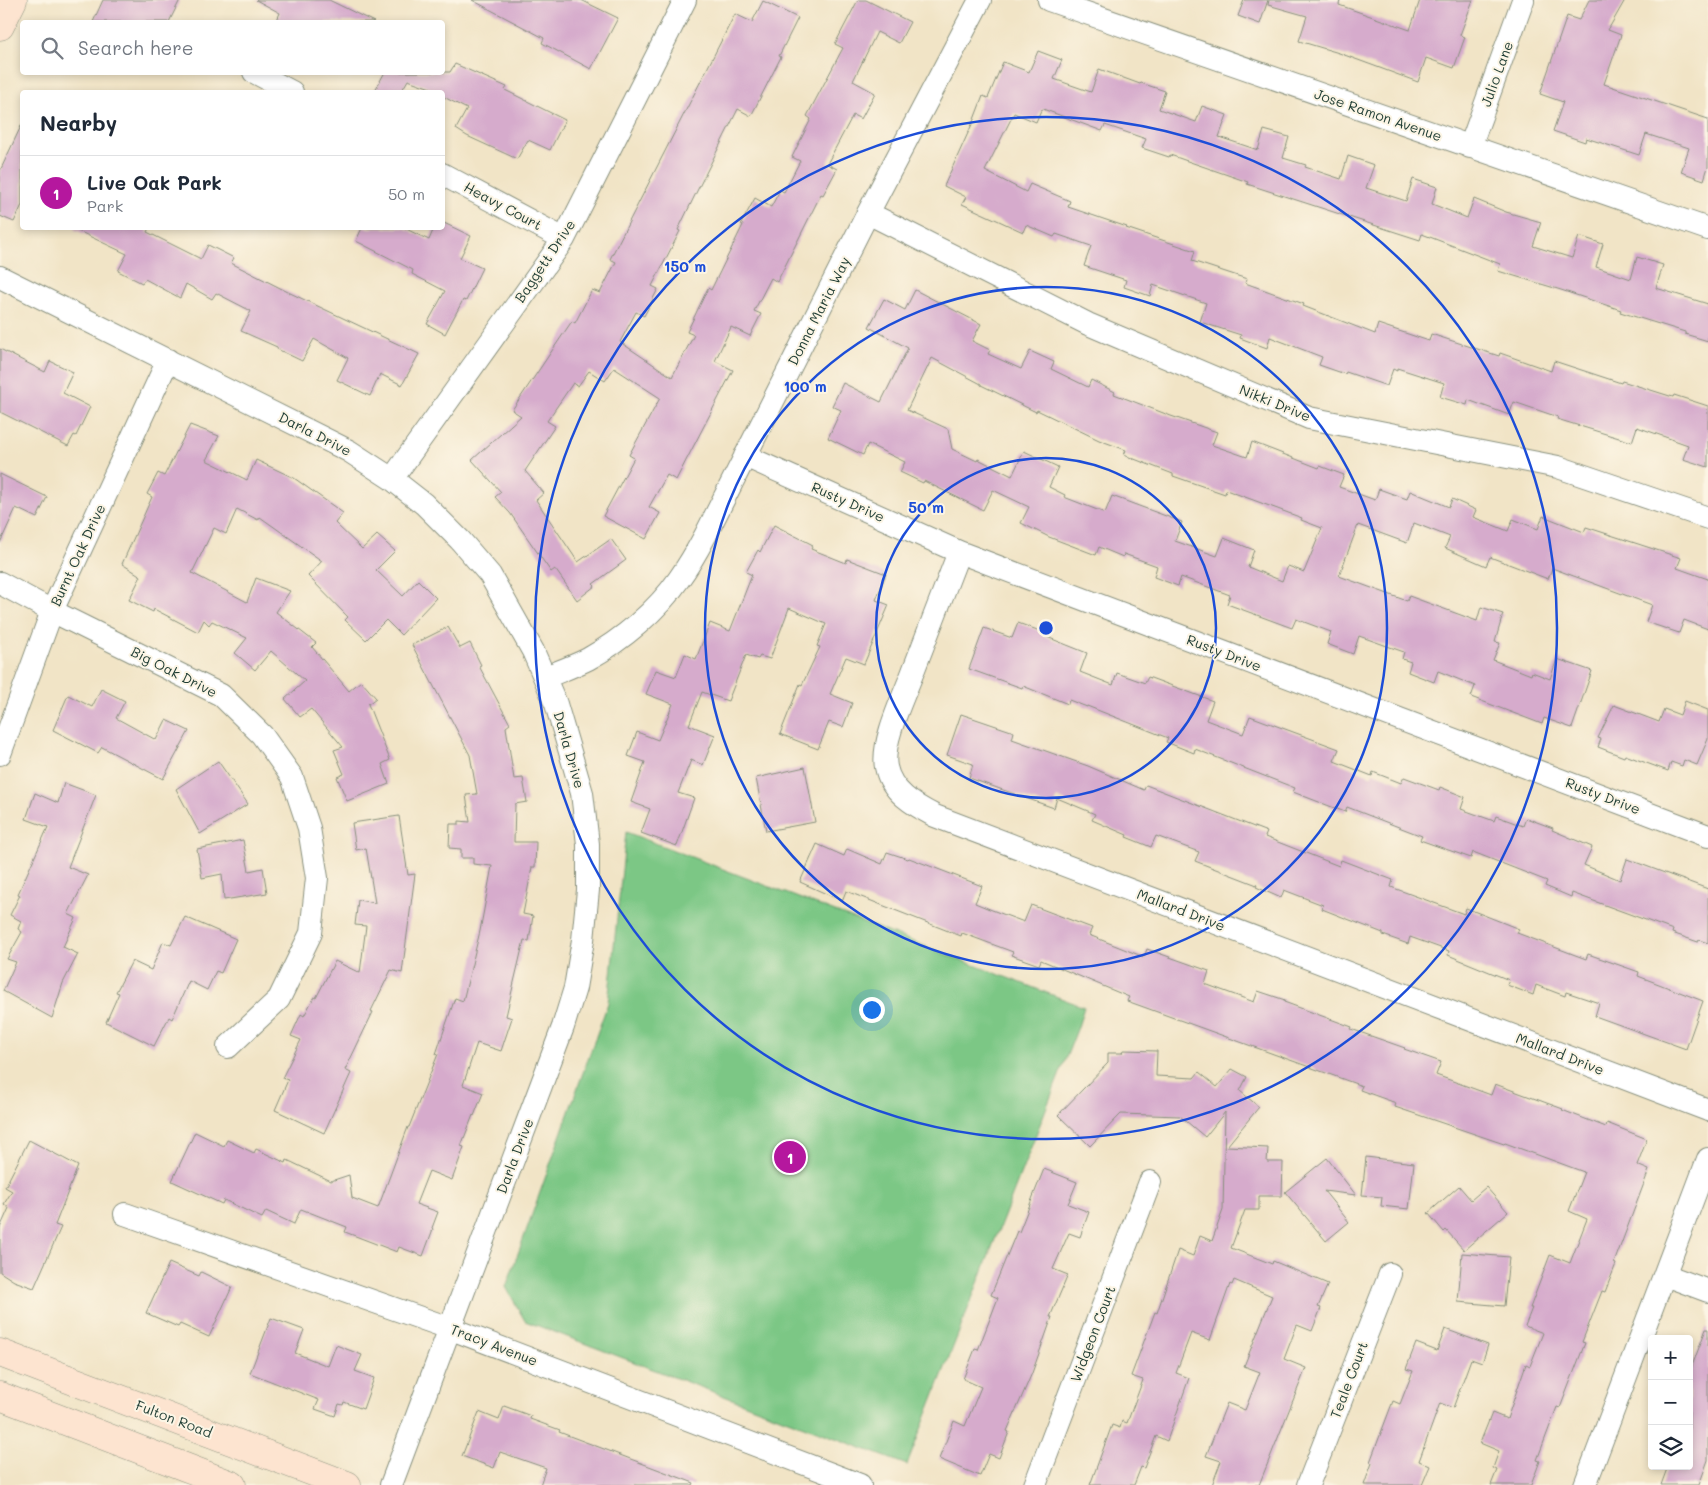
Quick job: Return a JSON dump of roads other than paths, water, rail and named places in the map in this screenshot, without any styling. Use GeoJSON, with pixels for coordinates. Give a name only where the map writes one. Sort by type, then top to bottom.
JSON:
{"type":"FeatureCollection","features":[{"type":"Feature","properties":{"kind":"main road"},"geometry":{"type":"LineString","coordinates":[[0,26],[13,0]]}},
{"type":"Feature","properties":{"kind":"main road","name":"Fulton Road"},"geometry":{"type":"LineString","coordinates":[[0,1353],[347,1485]]}},
{"type":"Feature","properties":{"kind":"main road"},"geometry":{"type":"LineString","coordinates":[[0,1396],[232,1485]]}},
{"type":"Feature","properties":{"kind":"street","name":"Baggett Drive"},"geometry":{"type":"LineString","coordinates":[[392,479],[564,239],[685,0]]}},
{"type":"Feature","properties":{"kind":"street","name":"Donna Maria Way"},"geometry":{"type":"LineString","coordinates":[[546,677],[588,658],[607,646],[661,601],[678,580],[705,536],[868,213],[980,0]]}},
{"type":"Feature","properties":{"kind":"street","name":"Jose Ramon Avenue"},"geometry":{"type":"LineString","coordinates":[[1049,0],[1708,229]]}},
{"type":"Feature","properties":{"kind":"street","name":"Julio Lane"},"geometry":{"type":"LineString","coordinates":[[1470,147],[1523,0]]}},
{"type":"Feature","properties":{"kind":"street"},"geometry":{"type":"LineString","coordinates":[[260,75],[288,90]]}},
{"type":"Feature","properties":{"kind":"street","name":"Heavy Court"},"geometry":{"type":"LineString","coordinates":[[445,176],[564,239]]}},
{"type":"Feature","properties":{"kind":"street","name":"Nikki Drive"},"geometry":{"type":"LineString","coordinates":[[868,213],[1088,324],[1309,418],[1558,467],[1708,518]]}},
{"type":"Feature","properties":{"kind":"street","name":"Darla Drive"},"geometry":{"type":"LineString","coordinates":[[0,277],[349,451],[392,479],[424,504],[460,540],[490,575],[546,677],[556,704],[582,793],[588,844],[588,890],[584,940],[576,988],[391,1485]]}},
{"type":"Feature","properties":{"kind":"street","name":"Burnt Oak Drive"},"geometry":{"type":"LineString","coordinates":[[0,754],[52,611],[168,360]]}},
{"type":"Feature","properties":{"kind":"street","name":"Rusty Drive"},"geometry":{"type":"LineString","coordinates":[[745,456],[959,552],[1708,836]]}},
{"type":"Feature","properties":{"kind":"street","name":"Mallard Drive"},"geometry":{"type":"LineString","coordinates":[[959,552],[886,749],[886,766],[890,781],[910,801],[935,816],[1708,1110]]}},
{"type":"Feature","properties":{"kind":"street","name":"Big Oak Drive"},"geometry":{"type":"LineString","coordinates":[[0,583],[221,695],[262,735],[292,776],[310,828],[317,878],[311,933],[280,999],[228,1047]]}},
{"type":"Feature","properties":{"kind":"street"},"geometry":{"type":"LineString","coordinates":[[1585,1485],[1708,1159]]}},
{"type":"Feature","properties":{"kind":"street","name":"Widgeon Court"},"geometry":{"type":"LineString","coordinates":[[1035,1485],[1150,1182]]}},
{"type":"Feature","properties":{"kind":"street","name":"Tracy Avenue"},"geometry":{"type":"LineString","coordinates":[[125,1214],[449,1328],[860,1485]]}},
{"type":"Feature","properties":{"kind":"street","name":"Teale Court"},"geometry":{"type":"LineString","coordinates":[[1308,1485],[1390,1274]]}},
{"type":"Feature","properties":{"kind":"street"},"geometry":{"type":"LineString","coordinates":[[1665,1275],[1708,1291]]}},
{"type":"Feature","properties":{"kind":"place","name":"Live Oak Park"},"geometry":{"type":"Point","coordinates":[790,1157]}}]}
